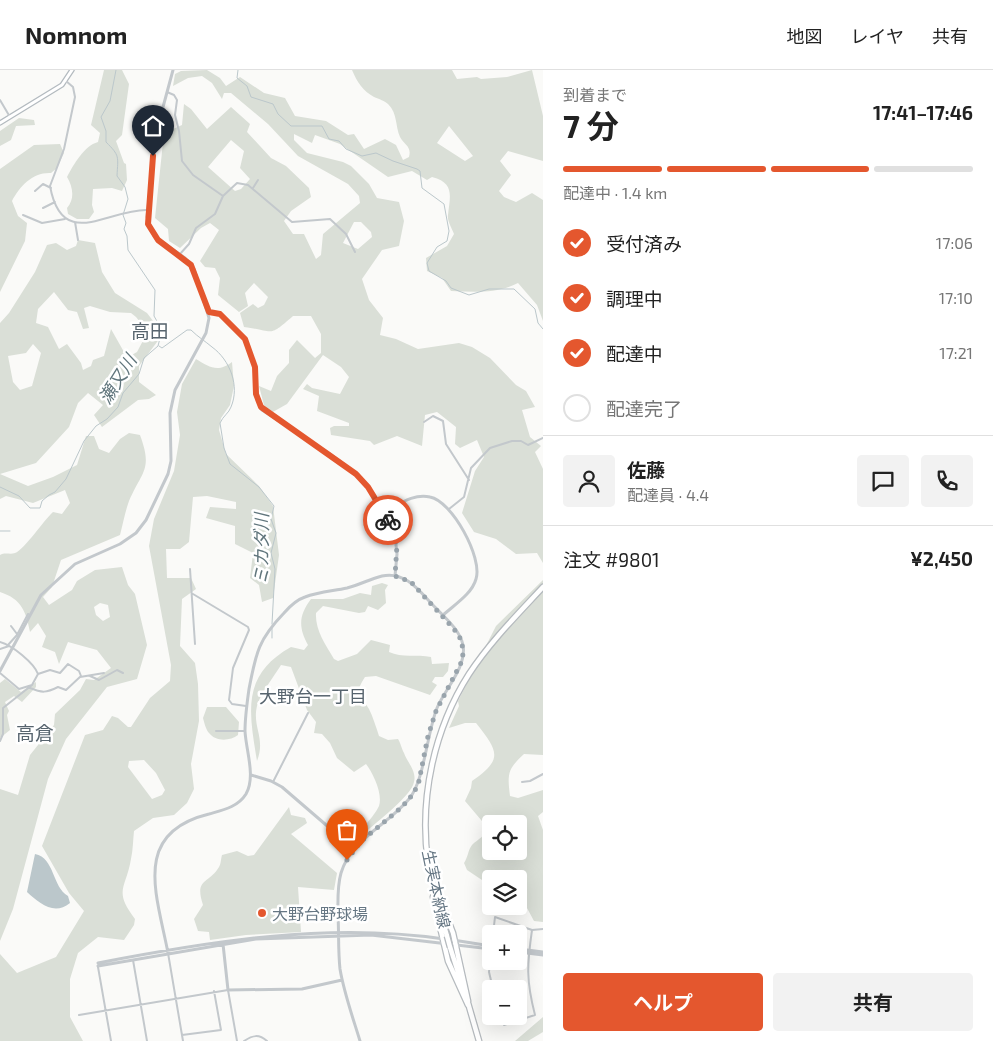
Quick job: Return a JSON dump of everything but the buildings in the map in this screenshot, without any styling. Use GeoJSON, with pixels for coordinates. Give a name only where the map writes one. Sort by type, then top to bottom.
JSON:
{"type":"FeatureCollection","features":[{"type":"Feature","properties":{"kind":"main road"},"geometry":{"type":"LineString","coordinates":[[0,123],[66,81],[72,70]]}},
{"type":"Feature","properties":{"kind":"main road","name":"生実本納線"},"geometry":{"type":"LineString","coordinates":[[479,1041],[430,876],[426,826],[428,786],[436,748],[447,717],[461,687],[482,655],[543,587]]}},
{"type":"Feature","properties":{"kind":"main road"},"geometry":{"type":"LineString","coordinates":[[430,876],[442,941],[452,970],[468,1004]]}},
{"type":"Feature","properties":{"kind":"main road"},"geometry":{"type":"LineString","coordinates":[[430,876],[455,942],[468,1004]]}},
{"type":"Feature","properties":{"kind":"street"},"geometry":{"type":"LineString","coordinates":[[104,673],[80,677],[66,690],[58,687],[50,692],[42,692],[31,686],[19,689],[0,672],[10,646],[42,595],[75,564],[129,539],[146,520],[168,474],[171,461],[170,413],[175,390],[209,324],[209,312],[194,269],[180,254],[152,234],[148,224],[156,133],[173,70]]}},
{"type":"Feature","properties":{"kind":"street"},"geometry":{"type":"LineString","coordinates":[[65,219],[55,202],[51,188],[64,148],[75,97],[73,87],[66,81]]}},
{"type":"Feature","properties":{"kind":"street"},"geometry":{"type":"LineString","coordinates":[[167,92],[174,94],[177,100],[175,115],[182,160],[186,168],[223,196]]}},
{"type":"Feature","properties":{"kind":"street"},"geometry":{"type":"LineString","coordinates":[[0,100],[10,117]]}},
{"type":"Feature","properties":{"kind":"street"},"geometry":{"type":"LineString","coordinates":[[253,189],[258,180]]}},
{"type":"Feature","properties":{"kind":"street"},"geometry":{"type":"LineString","coordinates":[[180,254],[189,244],[196,228],[217,211],[223,196],[238,182],[246,184],[253,189],[292,222],[330,219],[342,230],[355,252]]}},
{"type":"Feature","properties":{"kind":"street"},"geometry":{"type":"LineString","coordinates":[[35,191],[42,184],[51,188]]}},
{"type":"Feature","properties":{"kind":"street"},"geometry":{"type":"LineString","coordinates":[[43,208],[55,202]]}},
{"type":"Feature","properties":{"kind":"street"},"geometry":{"type":"LineString","coordinates":[[23,215],[42,223],[65,219],[75,222],[103,220],[137,209],[148,210]]}},
{"type":"Feature","properties":{"kind":"street"},"geometry":{"type":"LineString","coordinates":[[75,222],[78,240]]}},
{"type":"Feature","properties":{"kind":"street"},"geometry":{"type":"LineString","coordinates":[[209,312],[220,314],[245,339],[255,367],[256,394],[262,410],[356,474],[368,487],[395,536],[397,554],[395,576]]}},
{"type":"Feature","properties":{"kind":"street"},"geometry":{"type":"LineString","coordinates":[[424,422],[433,416],[443,421],[446,444],[468,480]]}},
{"type":"Feature","properties":{"kind":"street"},"geometry":{"type":"LineString","coordinates":[[449,509],[464,497],[471,468],[494,445],[516,441],[528,445],[543,438]]}},
{"type":"Feature","properties":{"kind":"street"},"geometry":{"type":"LineString","coordinates":[[383,512],[411,498],[421,496],[441,501],[449,509],[475,554],[478,573],[471,589],[442,616]]}},
{"type":"Feature","properties":{"kind":"street"},"geometry":{"type":"LineString","coordinates":[[190,569],[195,644]]}},
{"type":"Feature","properties":{"kind":"street"},"geometry":{"type":"LineString","coordinates":[[183,1041],[153,872],[160,844],[182,822],[227,809],[238,803],[248,789],[251,775],[245,731],[246,706],[260,642],[270,627],[292,604],[308,596],[348,587],[382,576],[395,576],[411,582],[442,616],[462,641],[463,659],[436,711],[428,736],[418,786],[409,800],[354,849],[340,875],[338,890],[342,980],[360,1041]]}},
{"type":"Feature","properties":{"kind":"street"},"geometry":{"type":"LineString","coordinates":[[193,594],[248,626],[249,630],[233,668],[229,700],[232,704],[246,706]]}},
{"type":"Feature","properties":{"kind":"street"},"geometry":{"type":"LineString","coordinates":[[0,649],[10,646],[28,614]]}},
{"type":"Feature","properties":{"kind":"street"},"geometry":{"type":"LineString","coordinates":[[11,626],[17,635]]}},
{"type":"Feature","properties":{"kind":"street"},"geometry":{"type":"LineString","coordinates":[[0,642],[10,646],[36,669],[38,674]]}},
{"type":"Feature","properties":{"kind":"street"},"geometry":{"type":"LineString","coordinates":[[0,741],[3,734],[3,708],[31,686],[38,674],[50,670],[60,673],[68,664],[79,672],[80,677]]}},
{"type":"Feature","properties":{"kind":"street"},"geometry":{"type":"LineString","coordinates":[[90,676],[99,680],[116,671],[123,672]]}},
{"type":"Feature","properties":{"kind":"street"},"geometry":{"type":"LineString","coordinates":[[273,782],[308,712]]}},
{"type":"Feature","properties":{"kind":"street"},"geometry":{"type":"LineString","coordinates":[[216,731],[245,731]]}},
{"type":"Feature","properties":{"kind":"street"},"geometry":{"type":"LineString","coordinates":[[522,782],[530,781],[543,774]]}},
{"type":"Feature","properties":{"kind":"street"},"geometry":{"type":"LineString","coordinates":[[251,775],[273,782],[354,849]]}},
{"type":"Feature","properties":{"kind":"street"},"geometry":{"type":"LineString","coordinates":[[495,925],[496,918],[517,925]]}},
{"type":"Feature","properties":{"kind":"street"},"geometry":{"type":"LineString","coordinates":[[527,928],[543,929]]}},
{"type":"Feature","properties":{"kind":"street"},"geometry":{"type":"LineString","coordinates":[[527,1018],[536,1015],[528,987],[527,968],[532,930]]}},
{"type":"Feature","properties":{"kind":"street"},"geometry":{"type":"LineString","coordinates":[[167,952],[256,939],[339,934]]}},
{"type":"Feature","properties":{"kind":"street"},"geometry":{"type":"LineString","coordinates":[[111,1041],[98,964],[256,936],[339,934],[400,937],[482,946]]}},
{"type":"Feature","properties":{"kind":"street"},"geometry":{"type":"LineString","coordinates":[[223,944],[228,990],[237,1041]]}},
{"type":"Feature","properties":{"kind":"street"},"geometry":{"type":"LineString","coordinates":[[529,952],[543,954]]}},
{"type":"Feature","properties":{"kind":"street"},"geometry":{"type":"LineString","coordinates":[[133,958],[148,1041]]}},
{"type":"Feature","properties":{"kind":"street"},"geometry":{"type":"LineString","coordinates":[[79,1015],[214,991],[302,989],[342,980]]}},
{"type":"Feature","properties":{"kind":"street"},"geometry":{"type":"LineString","coordinates":[[182,1035],[220,1031],[214,991]]}},
{"type":"Feature","properties":{"kind":"street"},"geometry":{"type":"LineString","coordinates":[[244,1041],[256,1036],[261,1036],[267,1041]]}},
{"type":"Feature","properties":{"kind":"shaded area"},"geometry":{"type":"Polygon","coordinates":[[[104,70],[122,70],[129,84],[122,135],[116,141],[126,164],[127,180],[122,191],[112,188],[93,189],[92,205],[94,212],[89,219],[77,219],[68,214],[67,208],[71,201],[72,193],[67,177],[84,151],[98,142],[100,133],[91,125],[104,70]]]}},
{"type":"Feature","properties":{"kind":"shaded area"},"geometry":{"type":"Polygon","coordinates":[[[207,70],[220,78],[226,86],[240,77],[264,93],[285,98],[295,116],[326,121],[348,135],[354,134],[364,149],[385,139],[396,145],[403,160],[409,157],[410,153],[400,137],[391,108],[387,103],[370,95],[358,82],[352,70],[452,70],[457,79],[477,77],[481,79],[507,77],[532,70],[543,116],[543,161],[508,151],[500,161],[511,175],[499,191],[504,197],[516,202],[532,193],[543,200],[543,321],[537,305],[518,283],[494,291],[451,291],[442,278],[427,271],[426,258],[447,246],[454,234],[448,217],[450,196],[448,187],[444,183],[432,177],[427,180],[412,171],[388,177],[340,144],[315,135],[312,143],[294,134],[294,140],[307,153],[343,162],[351,166],[369,184],[377,198],[399,202],[404,221],[399,246],[382,250],[362,279],[369,300],[383,318],[380,335],[396,339],[418,349],[459,343],[472,347],[490,358],[516,385],[526,391],[535,407],[522,410],[530,437],[541,446],[535,452],[543,469],[543,563],[537,553],[516,554],[496,539],[474,532],[462,513],[475,471],[484,457],[477,440],[460,448],[455,444],[456,427],[437,412],[425,415],[422,446],[397,436],[374,445],[370,441],[331,435],[330,428],[334,426],[349,426],[349,423],[317,411],[319,396],[303,389],[307,384],[312,388],[340,394],[349,377],[341,367],[323,355],[287,404],[271,413],[264,405],[259,386],[271,391],[277,376],[289,363],[289,350],[297,340],[315,358],[321,353],[321,334],[311,316],[293,316],[279,328],[271,331],[244,327],[240,313],[253,304],[258,308],[264,305],[268,297],[254,283],[245,293],[248,306],[239,312],[218,295],[220,278],[215,268],[205,267],[200,261],[219,230],[210,223],[201,228],[180,248],[169,241],[168,229],[155,218],[164,133],[182,125],[184,104],[191,109],[207,129],[231,107],[250,124],[247,132],[271,158],[286,166],[309,188],[311,197],[291,211],[284,221],[293,234],[304,234],[316,259],[321,255],[323,234],[360,203],[359,196],[348,184],[298,156],[268,124],[231,93],[224,93],[222,99],[212,83],[202,76],[188,78],[173,86],[175,74],[181,71],[207,70]],[[449,126],[437,143],[465,161],[473,156],[449,126]],[[231,140],[208,167],[235,191],[241,189],[250,179],[240,168],[244,151],[231,140]],[[354,222],[343,243],[358,249],[372,237],[371,232],[361,222],[354,222]]]}},
{"type":"Feature","properties":{"kind":"shaded area"},"geometry":{"type":"Polygon","coordinates":[[[19,118],[34,120],[35,125],[16,126],[11,140],[0,146],[0,131],[19,118]]]}},
{"type":"Feature","properties":{"kind":"shaded area"},"geometry":{"type":"Polygon","coordinates":[[[60,144],[64,153],[57,168],[51,173],[44,173],[33,177],[19,190],[12,201],[18,216],[27,223],[25,241],[0,292],[0,169],[34,145],[60,144]]]}},
{"type":"Feature","properties":{"kind":"shaded area"},"geometry":{"type":"Polygon","coordinates":[[[78,240],[95,243],[102,272],[115,293],[147,313],[163,334],[139,366],[139,382],[156,395],[149,399],[138,400],[102,427],[94,415],[103,405],[88,393],[78,403],[69,427],[36,463],[0,474],[0,323],[9,313],[35,272],[47,245],[56,243],[67,250],[76,246],[78,240]],[[54,292],[38,309],[36,323],[48,327],[59,349],[67,344],[81,363],[83,370],[91,366],[93,360],[104,356],[111,329],[124,352],[130,356],[137,352],[146,335],[144,327],[131,313],[110,312],[90,306],[84,308],[89,328],[83,329],[77,312],[68,310],[54,292]],[[33,344],[26,353],[8,356],[13,382],[20,390],[32,386],[41,353],[33,344]]]}},
{"type":"Feature","properties":{"kind":"shaded area"},"geometry":{"type":"Polygon","coordinates":[[[196,359],[214,368],[222,367],[232,362],[234,386],[230,405],[221,418],[219,430],[226,454],[259,486],[273,506],[279,555],[273,598],[262,602],[259,585],[250,578],[253,553],[235,544],[235,526],[206,518],[210,507],[236,509],[236,502],[207,496],[193,497],[189,542],[180,549],[166,549],[167,578],[191,578],[196,589],[182,599],[180,646],[195,663],[198,684],[199,721],[191,764],[194,789],[187,803],[174,815],[153,818],[134,831],[132,856],[123,895],[124,902],[135,919],[134,925],[124,940],[98,937],[78,953],[70,979],[70,1017],[83,1041],[0,1041],[0,954],[17,973],[56,957],[84,911],[69,893],[42,846],[85,735],[103,730],[112,716],[118,718],[128,727],[131,727],[150,698],[170,681],[171,665],[149,546],[154,519],[174,471],[180,435],[177,412],[182,384],[196,359]],[[144,760],[129,761],[128,767],[152,799],[162,795],[165,790],[156,773],[144,760]]]}},
{"type":"Feature","properties":{"kind":"shaded area"},"geometry":{"type":"Polygon","coordinates":[[[129,433],[140,435],[146,463],[142,476],[129,501],[120,535],[61,560],[52,587],[43,597],[49,605],[72,590],[77,581],[95,570],[122,567],[128,585],[135,594],[147,645],[137,679],[107,687],[66,739],[48,779],[13,909],[0,941],[0,789],[18,795],[30,755],[54,725],[55,714],[80,690],[86,679],[94,680],[111,668],[97,650],[68,642],[59,664],[55,652],[42,647],[46,636],[38,623],[30,632],[22,607],[13,598],[0,592],[0,555],[13,554],[19,551],[53,512],[62,514],[70,503],[65,490],[33,503],[6,496],[0,499],[0,474],[28,486],[53,477],[77,465],[86,436],[94,436],[99,449],[109,453],[120,439],[129,433]],[[100,603],[94,607],[96,615],[103,621],[110,617],[108,605],[100,603]]]}},
{"type":"Feature","properties":{"kind":"shaded area"},"geometry":{"type":"Polygon","coordinates":[[[543,580],[543,755],[524,754],[512,768],[509,782],[510,796],[518,798],[543,790],[543,812],[538,816],[543,830],[543,922],[534,921],[527,908],[527,870],[482,870],[482,880],[467,870],[464,863],[472,845],[482,836],[482,860],[527,860],[527,815],[482,815],[482,821],[465,801],[472,781],[489,767],[494,754],[489,741],[476,723],[465,723],[449,728],[459,706],[458,701],[496,626],[543,580]]]}},
{"type":"Feature","properties":{"kind":"shaded area"},"geometry":{"type":"Polygon","coordinates":[[[382,583],[388,585],[385,590],[386,603],[378,610],[368,606],[365,612],[359,613],[323,606],[316,613],[319,631],[334,659],[338,661],[357,654],[371,640],[390,645],[389,652],[394,654],[431,657],[432,664],[449,663],[448,671],[443,677],[435,677],[432,682],[437,685],[430,695],[376,676],[365,677],[361,683],[359,694],[369,709],[379,736],[388,740],[398,739],[415,778],[407,794],[368,830],[365,826],[378,809],[380,801],[372,773],[366,764],[354,772],[337,758],[330,743],[322,734],[314,733],[316,722],[307,710],[291,667],[281,665],[264,691],[257,706],[256,720],[260,746],[257,761],[251,711],[252,696],[256,682],[263,670],[275,658],[291,647],[304,650],[308,645],[301,627],[301,621],[304,610],[311,599],[343,599],[360,593],[371,595],[372,586],[382,583]]]}},
{"type":"Feature","properties":{"kind":"shaded area"},"geometry":{"type":"Polygon","coordinates":[[[5,679],[21,692],[36,682],[36,687],[22,702],[14,696],[5,702],[9,711],[7,715],[10,730],[0,738],[0,683],[5,679]]]}},
{"type":"Feature","properties":{"kind":"shaded area"},"geometry":{"type":"Polygon","coordinates":[[[207,707],[226,707],[239,722],[238,735],[223,740],[212,736],[207,730],[203,718],[207,707]]]}},
{"type":"Feature","properties":{"kind":"shaded area"},"geometry":{"type":"Polygon","coordinates":[[[289,807],[291,815],[305,818],[307,823],[291,834],[337,873],[334,890],[298,887],[301,932],[246,935],[210,940],[209,932],[198,931],[194,919],[203,905],[201,886],[219,867],[222,855],[237,851],[248,856],[254,855],[289,807]]]}},
{"type":"Feature","properties":{"kind":"shaded area"},"geometry":{"type":"Polygon","coordinates":[[[35,854],[46,861],[59,886],[68,896],[70,903],[64,907],[53,908],[42,904],[27,892],[35,854]]]}},
{"type":"Feature","properties":{"kind":"shaded area"},"geometry":{"type":"Polygon","coordinates":[[[543,1017],[543,1032],[528,1041],[515,1041],[543,1017]]]}},
{"type":"Feature","properties":{"kind":"waterway","name":"瀬又川"},"geometry":{"type":"LineString","coordinates":[[0,487],[19,496],[30,508],[40,508],[42,501],[55,492],[66,479],[84,441],[96,426],[107,419],[118,407],[123,393],[139,374],[144,358],[158,346],[162,330],[154,316],[155,290],[128,250],[127,236],[124,229],[126,223],[123,215],[128,199],[125,187],[117,176],[117,157],[114,150],[106,142],[106,131],[101,117],[110,101],[116,70]]}},
{"type":"Feature","properties":{"kind":"waterway"},"geometry":{"type":"LineString","coordinates":[[238,70],[237,78],[247,86],[251,97],[273,104],[278,114],[291,126],[322,126],[329,139],[339,141],[346,149],[362,156],[376,153],[420,171],[422,188],[444,204],[449,231],[447,241],[437,247],[427,263],[429,271],[446,281],[451,288],[469,295],[489,289],[514,289],[535,309],[538,323],[543,329]]}},
{"type":"Feature","properties":{"kind":"waterway","name":"ミカダ川"},"geometry":{"type":"LineString","coordinates":[[159,346],[162,348],[187,330],[191,330],[218,352],[232,374],[234,399],[230,409],[220,423],[224,448],[230,464],[259,487],[274,506],[271,519],[276,533],[271,553],[275,569],[272,624]]}},
{"type":"Feature","properties":{"kind":"waterway"},"geometry":{"type":"LineString","coordinates":[[0,531],[10,531]]}},
{"type":"Feature","properties":{"kind":"waterway","name":"ミカダ川"},"geometry":{"type":"LineString","coordinates":[[272,628],[272,638]]}},
{"type":"Feature","properties":{"kind":"way so far"},"geometry":{"type":"LineString","coordinates":[[347,860],[360,842],[402,807],[414,793],[419,781],[428,736],[436,711],[446,688],[463,659],[464,647],[459,634],[411,582],[395,576],[397,545],[393,529],[388,520]]}},
{"type":"Feature","properties":{"kind":"place","name":"大野台野球場"},"geometry":{"type":"Point","coordinates":[262,913]}},
{"type":"Feature","properties":{"kind":"district","name":"高田"},"geometry":{"type":"Point","coordinates":[150,330]}},
{"type":"Feature","properties":{"kind":"district","name":"大野台一丁目"},"geometry":{"type":"Point","coordinates":[313,696]}},
{"type":"Feature","properties":{"kind":"district","name":"高倉"},"geometry":{"type":"Point","coordinates":[35,732]}},
{"type":"Feature","properties":{"kind":"route"},"geometry":{"type":"LineString","coordinates":[[153,156],[147,217],[151,231],[158,240],[185,258],[194,269],[209,312],[220,314],[245,339],[255,367],[256,394],[262,410],[330,454],[356,474],[368,487],[388,520]]}}]}
